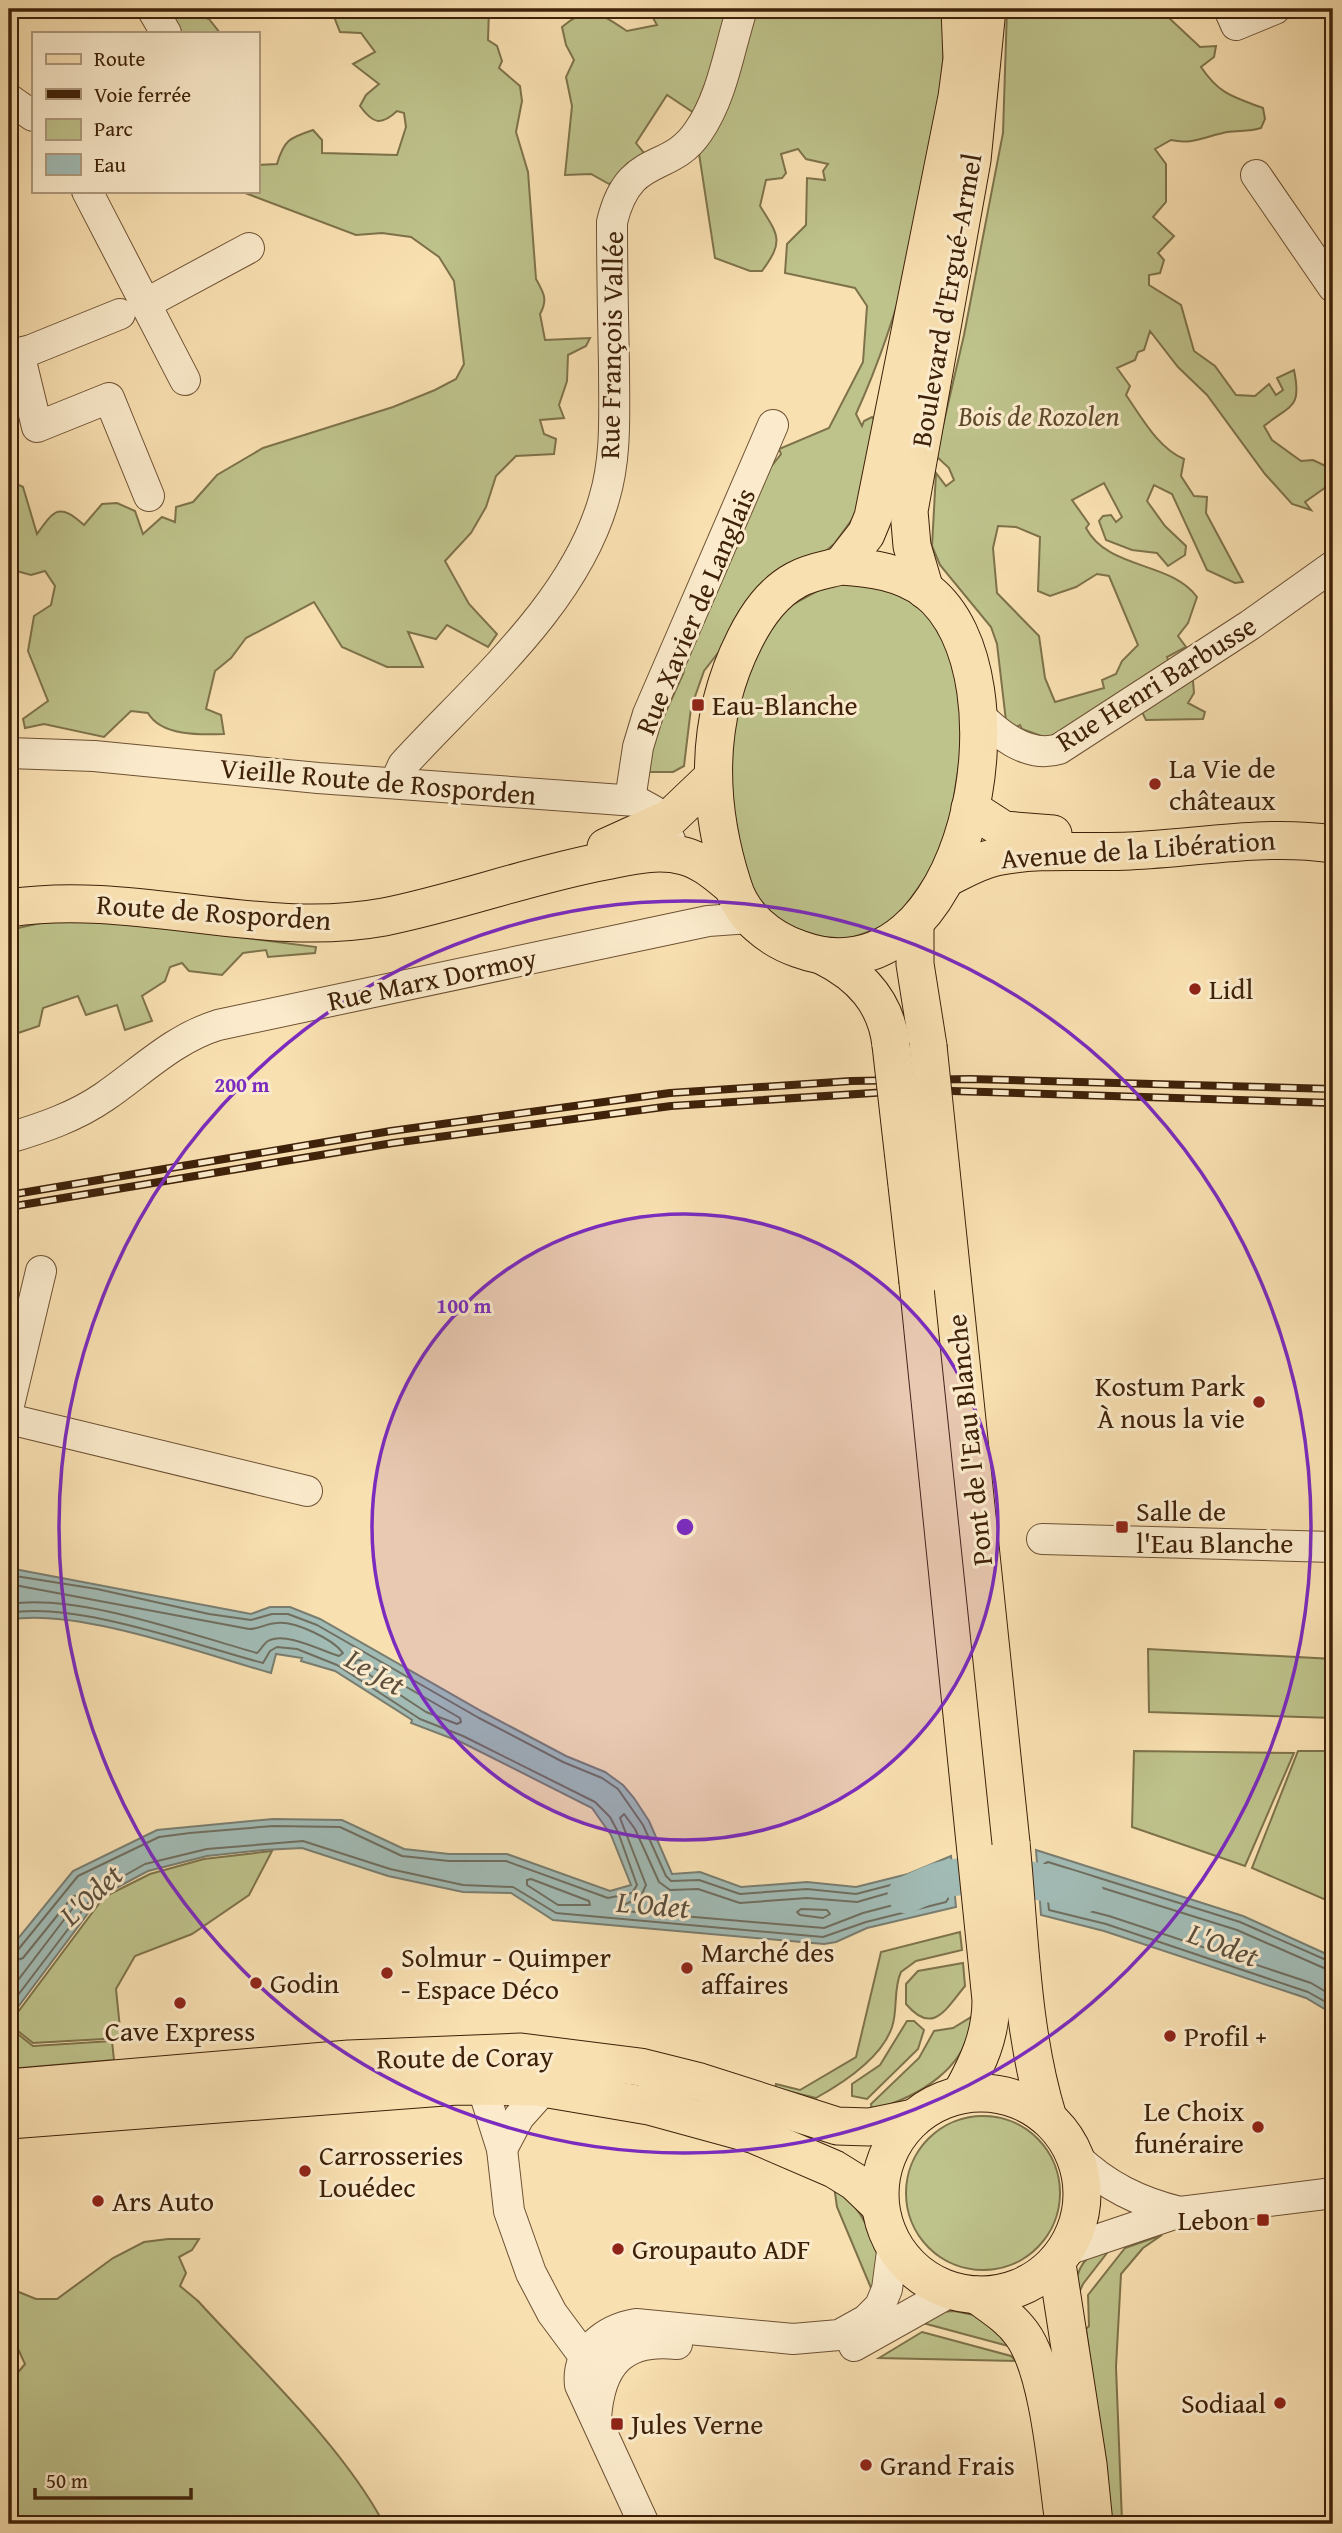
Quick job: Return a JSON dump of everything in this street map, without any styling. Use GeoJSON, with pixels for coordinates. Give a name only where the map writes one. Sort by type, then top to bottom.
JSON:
{"type":"FeatureCollection","features":[{"type":"Feature","properties":{"kind":"main road","name":"Boulevard d'Ergué-Armel"},"geometry":{"type":"LineString","coordinates":[[925,590],[916,567],[909,529],[901,458],[962,59],[960,9]]}},
{"type":"Feature","properties":{"kind":"main road","name":"Boulevard d'Ergué-Armel"},"geometry":{"type":"LineString","coordinates":[[841,566],[866,534],[901,458],[972,160],[987,9]]}},
{"type":"Feature","properties":{"kind":"main road"},"geometry":{"type":"LineString","coordinates":[[841,566],[880,570],[925,590],[948,613],[959,630],[971,668],[976,712],[976,764],[970,808],[957,856],[947,878],[901,938],[871,953],[823,956],[788,945],[750,918],[728,871],[712,778],[719,710],[732,665],[751,627],[771,598],[812,573],[841,566]]}},
{"type":"Feature","properties":{"kind":"main road","name":"Route de Rosporden"},"geometry":{"type":"LineString","coordinates":[[539,874],[656,825],[682,809],[712,778]]}},
{"type":"Feature","properties":{"kind":"main road","name":"Avenue de la Libération"},"geometry":{"type":"LineString","coordinates":[[970,808],[1004,830],[1027,834],[1144,840],[1255,839],[1333,844]]}},
{"type":"Feature","properties":{"kind":"main road","name":"Avenue de la Libération"},"geometry":{"type":"LineString","coordinates":[[947,878],[999,857],[1280,822],[1333,832]]}},
{"type":"Feature","properties":{"kind":"main road","name":"Route de Rosporden"},"geometry":{"type":"LineString","coordinates":[[9,908],[79,902],[245,919],[326,923],[404,912],[539,874],[644,853],[668,853],[728,871]]}},
{"type":"Feature","properties":{"kind":"main road","name":"Pont de l'Eau Blanche"},"geometry":{"type":"LineString","coordinates":[[915,923],[915,964],[928,1046],[1005,1959]]}},
{"type":"Feature","properties":{"kind":"main road","name":"Pont de l'Eau Blanche"},"geometry":{"type":"LineString","coordinates":[[823,956],[851,972],[873,995],[887,1023],[891,1045],[1005,1959]]}},
{"type":"Feature","properties":{"kind":"main road"},"geometry":{"type":"LineString","coordinates":[[961,2094],[984,2050],[1005,1959]]}},
{"type":"Feature","properties":{"kind":"main road"},"geometry":{"type":"LineString","coordinates":[[1005,1959],[1032,2050],[1048,2118]]}},
{"type":"Feature","properties":{"kind":"main road","name":"Route de Coray"},"geometry":{"type":"LineString","coordinates":[[9,2088],[349,2059],[521,2052],[640,2067],[700,2082],[836,2126],[869,2127],[913,2118]]}},
{"type":"Feature","properties":{"kind":"main road","name":"Route de Coray"},"geometry":{"type":"LineString","coordinates":[[9,2120],[482,2086],[544,2089],[649,2106],[755,2135],[834,2169],[855,2182],[879,2205]]}},
{"type":"Feature","properties":{"kind":"main road"},"geometry":{"type":"LineString","coordinates":[[964,2293],[1006,2292],[1022,2286],[1062,2257],[1081,2218],[1083,2186],[1075,2155],[1063,2134],[1048,2118],[1021,2100],[992,2093],[961,2094],[944,2099],[913,2118],[893,2141],[883,2162],[878,2188],[879,2205],[893,2244],[916,2272],[964,2293],[1008,2318],[1030,2349],[1042,2390],[1064,2524]]}},
{"type":"Feature","properties":{"kind":"main road"},"geometry":{"type":"LineString","coordinates":[[1062,2257],[1094,2524]]}},
{"type":"Feature","properties":{"kind":"street"},"geometry":{"type":"LineString","coordinates":[[152,9],[165,32]]}},
{"type":"Feature","properties":{"kind":"street","name":"Rue François Vallée"},"geometry":{"type":"LineString","coordinates":[[395,783],[403,765],[516,645],[565,580],[597,519],[604,500],[613,446],[612,222],[615,209],[621,192],[633,177],[651,164],[683,148],[698,132],[719,89],[742,9]]}},
{"type":"Feature","properties":{"kind":"street"},"geometry":{"type":"LineString","coordinates":[[1232,17],[1275,9]]}},
{"type":"Feature","properties":{"kind":"street"},"geometry":{"type":"LineString","coordinates":[[9,99],[32,115]]}},
{"type":"Feature","properties":{"kind":"street"},"geometry":{"type":"LineString","coordinates":[[1256,175],[1333,286]]}},
{"type":"Feature","properties":{"kind":"street"},"geometry":{"type":"LineString","coordinates":[[87,192],[133,309],[185,380]]}},
{"type":"Feature","properties":{"kind":"street"},"geometry":{"type":"LineString","coordinates":[[149,496],[109,398],[37,426],[14,352],[133,309],[249,248]]}},
{"type":"Feature","properties":{"kind":"street","name":"Rue Xavier de Langlais"},"geometry":{"type":"LineString","coordinates":[[631,800],[638,747],[648,713],[773,425]]}},
{"type":"Feature","properties":{"kind":"street","name":"Rue Henri Barbusse"},"geometry":{"type":"LineString","coordinates":[[976,712],[1017,744],[1051,751],[1059,749],[1250,625],[1333,566]]}},
{"type":"Feature","properties":{"kind":"street","name":"Vieille Route de Rosporden"},"geometry":{"type":"LineString","coordinates":[[9,753],[106,757],[395,783],[631,800]]}},
{"type":"Feature","properties":{"kind":"street"},"geometry":{"type":"LineString","coordinates":[[631,800],[654,811],[656,825],[669,840],[728,871]]}},
{"type":"Feature","properties":{"kind":"street","name":"Rue Marx Dormoy"},"geometry":{"type":"LineString","coordinates":[[9,1138],[72,1116],[184,1038],[242,1019],[708,921],[750,918]]}},
{"type":"Feature","properties":{"kind":"street"},"geometry":{"type":"LineString","coordinates":[[9,1405],[41,1271]]}},
{"type":"Feature","properties":{"kind":"street"},"geometry":{"type":"LineString","coordinates":[[9,1419],[307,1491]]}},
{"type":"Feature","properties":{"kind":"street"},"geometry":{"type":"LineString","coordinates":[[1042,1539],[1333,1548]]}},
{"type":"Feature","properties":{"kind":"street"},"geometry":{"type":"LineString","coordinates":[[482,2086],[502,2149],[506,2199],[513,2225],[534,2281],[589,2372],[583,2395],[644,2524]]}},
{"type":"Feature","properties":{"kind":"street"},"geometry":{"type":"LineString","coordinates":[[502,2149],[519,2117],[544,2089]]}},
{"type":"Feature","properties":{"kind":"street"},"geometry":{"type":"LineString","coordinates":[[1075,2155],[1092,2172],[1128,2195],[1180,2212]]}},
{"type":"Feature","properties":{"kind":"street"},"geometry":{"type":"LineString","coordinates":[[1062,2257],[1102,2235],[1180,2212],[1333,2193]]}},
{"type":"Feature","properties":{"kind":"street"},"geometry":{"type":"LineString","coordinates":[[589,2372],[645,2343],[746,2343],[839,2336],[859,2326],[874,2313],[884,2298],[893,2244]]}},
{"type":"Feature","properties":{"kind":"street"},"geometry":{"type":"LineString","coordinates":[[746,2343],[805,2357],[844,2351],[964,2293]]}},
{"type":"Feature","properties":{"kind":"green space"},"geometry":{"type":"Polygon","coordinates":[[[160,9],[201,9],[197,15],[209,19],[219,32],[156,32],[160,9]]]}},
{"type":"Feature","properties":{"kind":"green space"},"geometry":{"type":"Polygon","coordinates":[[[331,9],[489,9],[488,40],[497,46],[502,61],[499,68],[520,86],[522,101],[516,132],[528,172],[536,279],[544,296],[540,314],[545,340],[590,338],[586,346],[568,355],[567,381],[559,405],[564,418],[540,420],[544,434],[556,439],[554,454],[516,456],[496,476],[486,507],[471,533],[445,561],[469,604],[497,634],[488,647],[447,625],[436,639],[408,632],[423,667],[387,667],[342,647],[314,602],[246,638],[231,658],[215,671],[206,709],[221,715],[224,734],[182,733],[162,726],[148,713],[131,711],[104,737],[44,724],[25,728],[23,719],[48,701],[28,651],[34,616],[51,605],[55,586],[45,571],[31,575],[13,570],[9,588],[9,480],[23,487],[37,534],[48,519],[58,512],[69,514],[84,525],[102,504],[117,503],[135,511],[143,534],[162,517],[175,522],[176,507],[193,502],[217,475],[263,448],[393,407],[435,390],[456,379],[464,364],[454,281],[439,257],[411,237],[382,233],[356,235],[243,192],[259,192],[259,165],[277,164],[289,141],[313,130],[322,140],[322,153],[397,155],[406,127],[404,113],[397,111],[382,121],[377,121],[360,106],[366,95],[379,84],[353,64],[375,52],[361,33],[340,32],[331,9]]]}},
{"type":"Feature","properties":{"kind":"green space"},"geometry":{"type":"Polygon","coordinates":[[[648,9],[947,9],[937,112],[920,216],[893,317],[856,414],[862,426],[864,421],[872,417],[875,421],[859,510],[834,544],[739,626],[704,671],[691,708],[684,766],[673,772],[649,772],[654,738],[684,672],[681,658],[770,468],[781,454],[779,449],[829,428],[863,362],[867,306],[855,288],[785,273],[787,244],[806,225],[807,178],[825,180],[823,171],[828,164],[806,159],[798,149],[781,154],[786,173],[782,178],[766,180],[760,206],[775,232],[776,245],[762,271],[750,271],[715,258],[698,147],[700,117],[667,95],[636,143],[644,153],[622,178],[609,184],[591,174],[565,175],[572,106],[566,77],[574,60],[566,45],[562,27],[587,13],[602,16],[627,31],[657,25],[648,9]]]}},
{"type":"Feature","properties":{"kind":"green space","name":"Bois de Rozolen"},"geometry":{"type":"Polygon","coordinates":[[[1007,9],[1149,9],[1151,12],[1171,9],[1168,17],[1200,47],[1216,46],[1214,57],[1201,67],[1214,83],[1235,97],[1263,108],[1265,119],[1261,128],[1227,132],[1193,141],[1171,140],[1155,149],[1166,164],[1166,202],[1153,217],[1174,236],[1158,253],[1164,260],[1160,273],[1149,275],[1149,285],[1181,305],[1194,351],[1215,366],[1236,395],[1255,396],[1269,384],[1276,395],[1283,390],[1277,378],[1294,370],[1295,399],[1287,409],[1264,426],[1272,440],[1301,461],[1313,460],[1330,468],[1333,482],[1305,502],[1311,510],[1292,504],[1265,474],[1207,395],[1178,367],[1150,331],[1144,350],[1138,352],[1135,360],[1117,368],[1130,386],[1126,395],[1158,440],[1184,459],[1181,476],[1194,496],[1207,497],[1206,513],[1243,582],[1235,583],[1207,570],[1172,494],[1154,485],[1147,501],[1165,526],[1186,546],[1185,555],[1168,566],[1157,553],[1132,550],[1106,540],[1099,521],[1103,516],[1111,515],[1116,522],[1122,517],[1104,483],[1072,500],[1089,524],[1086,528],[1096,542],[1124,559],[1172,577],[1186,585],[1197,597],[1188,623],[1178,636],[1186,647],[1167,657],[1172,670],[1193,681],[1194,693],[1188,703],[1205,712],[1203,719],[1146,720],[1137,702],[1047,738],[1022,729],[1020,725],[1014,728],[1006,721],[997,644],[991,627],[940,565],[932,546],[936,473],[946,486],[954,480],[949,468],[936,456],[964,335],[1003,133],[1007,9]],[[998,526],[993,548],[997,593],[1039,636],[1045,678],[1055,702],[1104,688],[1102,680],[1116,674],[1122,661],[1138,645],[1109,576],[1097,574],[1076,587],[1050,596],[1038,591],[1040,537],[1016,527],[998,526]]]}},
{"type":"Feature","properties":{"kind":"green space"},"geometry":{"type":"Polygon","coordinates":[[[868,582],[916,602],[943,635],[959,683],[963,739],[951,816],[936,863],[893,923],[840,942],[788,927],[764,907],[746,877],[731,796],[731,742],[740,693],[766,634],[788,607],[828,585],[868,582]]]}},
{"type":"Feature","properties":{"kind":"green space"},"geometry":{"type":"Polygon","coordinates":[[[45,922],[125,922],[316,947],[315,953],[268,957],[266,950],[243,953],[222,975],[189,971],[182,963],[170,967],[165,981],[142,996],[152,1021],[125,1030],[117,1005],[86,1015],[78,996],[43,1008],[39,1026],[9,1036],[9,930],[45,922]]]}},
{"type":"Feature","properties":{"kind":"green space"},"geometry":{"type":"Polygon","coordinates":[[[1148,1649],[1333,1659],[1333,1718],[1149,1712],[1148,1649]]]}},
{"type":"Feature","properties":{"kind":"green space"},"geometry":{"type":"Polygon","coordinates":[[[1134,1751],[1294,1753],[1245,1866],[1132,1827],[1134,1751]]]}},
{"type":"Feature","properties":{"kind":"green space"},"geometry":{"type":"Polygon","coordinates":[[[1298,1751],[1333,1751],[1333,1903],[1252,1868],[1298,1751]]]}},
{"type":"Feature","properties":{"kind":"green space"},"geometry":{"type":"Polygon","coordinates":[[[272,1851],[249,1895],[192,1934],[135,1956],[116,1989],[121,2038],[33,2043],[9,2024],[104,1897],[150,1874],[204,1859],[272,1851]]]}},
{"type":"Feature","properties":{"kind":"green space"},"geometry":{"type":"Polygon","coordinates":[[[960,1932],[962,1950],[916,1961],[901,1972],[892,2027],[871,2059],[838,2085],[816,2098],[775,2088],[776,2084],[800,2090],[856,2057],[881,1952],[960,1932]]]}},
{"type":"Feature","properties":{"kind":"green space"},"geometry":{"type":"Polygon","coordinates":[[[963,1963],[965,1986],[938,2016],[924,2018],[906,2004],[906,1984],[918,1971],[963,1963]]]}},
{"type":"Feature","properties":{"kind":"green space"},"geometry":{"type":"Polygon","coordinates":[[[973,2016],[962,2051],[938,2078],[907,2097],[872,2110],[871,2104],[919,2058],[934,2031],[953,2028],[973,2016]]]}},
{"type":"Feature","properties":{"kind":"green space"},"geometry":{"type":"Polygon","coordinates":[[[907,2021],[914,2021],[924,2030],[918,2049],[867,2099],[852,2096],[852,2084],[880,2065],[907,2021]]]}},
{"type":"Feature","properties":{"kind":"green space"},"geometry":{"type":"Polygon","coordinates":[[[9,2027],[33,2046],[112,2041],[114,2060],[9,2069],[9,2027]]]}},
{"type":"Feature","properties":{"kind":"green space"},"geometry":{"type":"Polygon","coordinates":[[[983,2116],[1013,2122],[1038,2138],[1054,2163],[1060,2193],[1054,2223],[1038,2248],[1013,2264],[983,2270],[953,2264],[928,2248],[912,2223],[906,2193],[912,2163],[928,2138],[953,2122],[983,2116]]]}},
{"type":"Feature","properties":{"kind":"green space"},"geometry":{"type":"Polygon","coordinates":[[[834,2186],[853,2204],[873,2239],[883,2278],[871,2288],[837,2207],[834,2186]]]}},
{"type":"Feature","properties":{"kind":"green space"},"geometry":{"type":"Polygon","coordinates":[[[1162,2235],[1143,2248],[1121,2274],[1116,2367],[1122,2521],[1112,2521],[1086,2329],[1089,2326],[1088,2295],[1125,2248],[1162,2235]]]}},
{"type":"Feature","properties":{"kind":"green space"},"geometry":{"type":"Polygon","coordinates":[[[199,2239],[192,2250],[179,2257],[186,2273],[180,2286],[198,2301],[323,2436],[346,2465],[384,2524],[9,2524],[9,2383],[25,2364],[13,2338],[9,2336],[9,2288],[36,2299],[57,2299],[113,2258],[144,2242],[199,2239]]]}},
{"type":"Feature","properties":{"kind":"green space"},"geometry":{"type":"Polygon","coordinates":[[[1114,2244],[1083,2284],[1076,2299],[1077,2279],[1083,2264],[1095,2252],[1114,2244]]]}},
{"type":"Feature","properties":{"kind":"green space"},"geometry":{"type":"Polygon","coordinates":[[[954,2311],[979,2316],[1012,2347],[923,2323],[939,2312],[954,2311]]]}},
{"type":"Feature","properties":{"kind":"green space"},"geometry":{"type":"Polygon","coordinates":[[[922,2332],[1011,2356],[1016,2361],[879,2358],[922,2332]]]}},
{"type":"Feature","properties":{"kind":"water","name":"Le Jet"},"geometry":{"type":"Polygon","coordinates":[[[9,1568],[251,1614],[270,1607],[290,1607],[320,1619],[483,1712],[566,1756],[605,1772],[623,1785],[649,1821],[672,1874],[700,1872],[741,1887],[807,1882],[856,1887],[908,1874],[951,1856],[956,1907],[867,1928],[836,1942],[824,1944],[553,1920],[511,1893],[463,1892],[388,1876],[302,1848],[207,1856],[148,1871],[101,1896],[9,2019],[9,1951],[20,1936],[73,1871],[157,1830],[273,1819],[342,1820],[404,1849],[449,1854],[507,1854],[610,1891],[631,1885],[611,1835],[592,1808],[461,1742],[411,1723],[412,1720],[335,1671],[301,1661],[302,1658],[276,1654],[271,1673],[176,1644],[103,1626],[68,1620],[9,1620],[9,1568]]]}},
{"type":"Feature","properties":{"kind":"water"},"geometry":{"type":"Polygon","coordinates":[[[1036,1850],[1243,1916],[1333,1957],[1333,2014],[1306,1998],[1104,1931],[1041,1915],[1036,1850]]]}},
{"type":"Feature","properties":{"kind":"waterway","name":"L'Odet"},"geometry":{"type":"LineString","coordinates":[[906,1895],[942,1880],[976,1876],[1052,1884],[1085,1894]]}},
{"type":"Feature","properties":{"kind":"railway"},"geometry":{"type":"LineString","coordinates":[[9,1195],[391,1131],[670,1093],[851,1081],[970,1079],[1333,1089]]}},
{"type":"Feature","properties":{"kind":"railway"},"geometry":{"type":"LineString","coordinates":[[9,1207],[393,1143],[671,1106],[919,1090],[1333,1103]]}},
{"type":"Feature","properties":{"kind":"place","name":"Eau-Blanche"},"geometry":{"type":"Point","coordinates":[698,705]}},
{"type":"Feature","properties":{"kind":"place","name":"La Vie de châteaux"},"geometry":{"type":"Point","coordinates":[1155,784]}},
{"type":"Feature","properties":{"kind":"place","name":"Lidl"},"geometry":{"type":"Point","coordinates":[1195,989]}},
{"type":"Feature","properties":{"kind":"place","name":"Kostum Park À nous la vie"},"geometry":{"type":"Point","coordinates":[1259,1402]}},
{"type":"Feature","properties":{"kind":"place","name":"Salle de l'Eau Blanche"},"geometry":{"type":"Point","coordinates":[1122,1527]}},
{"type":"Feature","properties":{"kind":"place","name":"Marché des affaires"},"geometry":{"type":"Point","coordinates":[687,1968]}},
{"type":"Feature","properties":{"kind":"place","name":"Solmur - Quimper - Espace Déco"},"geometry":{"type":"Point","coordinates":[387,1973]}},
{"type":"Feature","properties":{"kind":"place","name":"Godin"},"geometry":{"type":"Point","coordinates":[256,1983]}},
{"type":"Feature","properties":{"kind":"place","name":"Cave Express"},"geometry":{"type":"Point","coordinates":[180,2003]}},
{"type":"Feature","properties":{"kind":"place","name":"Profil +"},"geometry":{"type":"Point","coordinates":[1170,2036]}},
{"type":"Feature","properties":{"kind":"place","name":"Le Choix funéraire"},"geometry":{"type":"Point","coordinates":[1258,2127]}},
{"type":"Feature","properties":{"kind":"place","name":"Carrosseries Louédec"},"geometry":{"type":"Point","coordinates":[305,2171]}},
{"type":"Feature","properties":{"kind":"place","name":"Ars Auto"},"geometry":{"type":"Point","coordinates":[98,2201]}},
{"type":"Feature","properties":{"kind":"place","name":"Lebon"},"geometry":{"type":"Point","coordinates":[1263,2220]}},
{"type":"Feature","properties":{"kind":"place","name":"Groupauto ADF"},"geometry":{"type":"Point","coordinates":[618,2249]}},
{"type":"Feature","properties":{"kind":"place","name":"Sodiaal"},"geometry":{"type":"Point","coordinates":[1280,2403]}},
{"type":"Feature","properties":{"kind":"place","name":"Jules Verne"},"geometry":{"type":"Point","coordinates":[617,2424]}},
{"type":"Feature","properties":{"kind":"place","name":"Grand Frais"},"geometry":{"type":"Point","coordinates":[866,2465]}}]}
